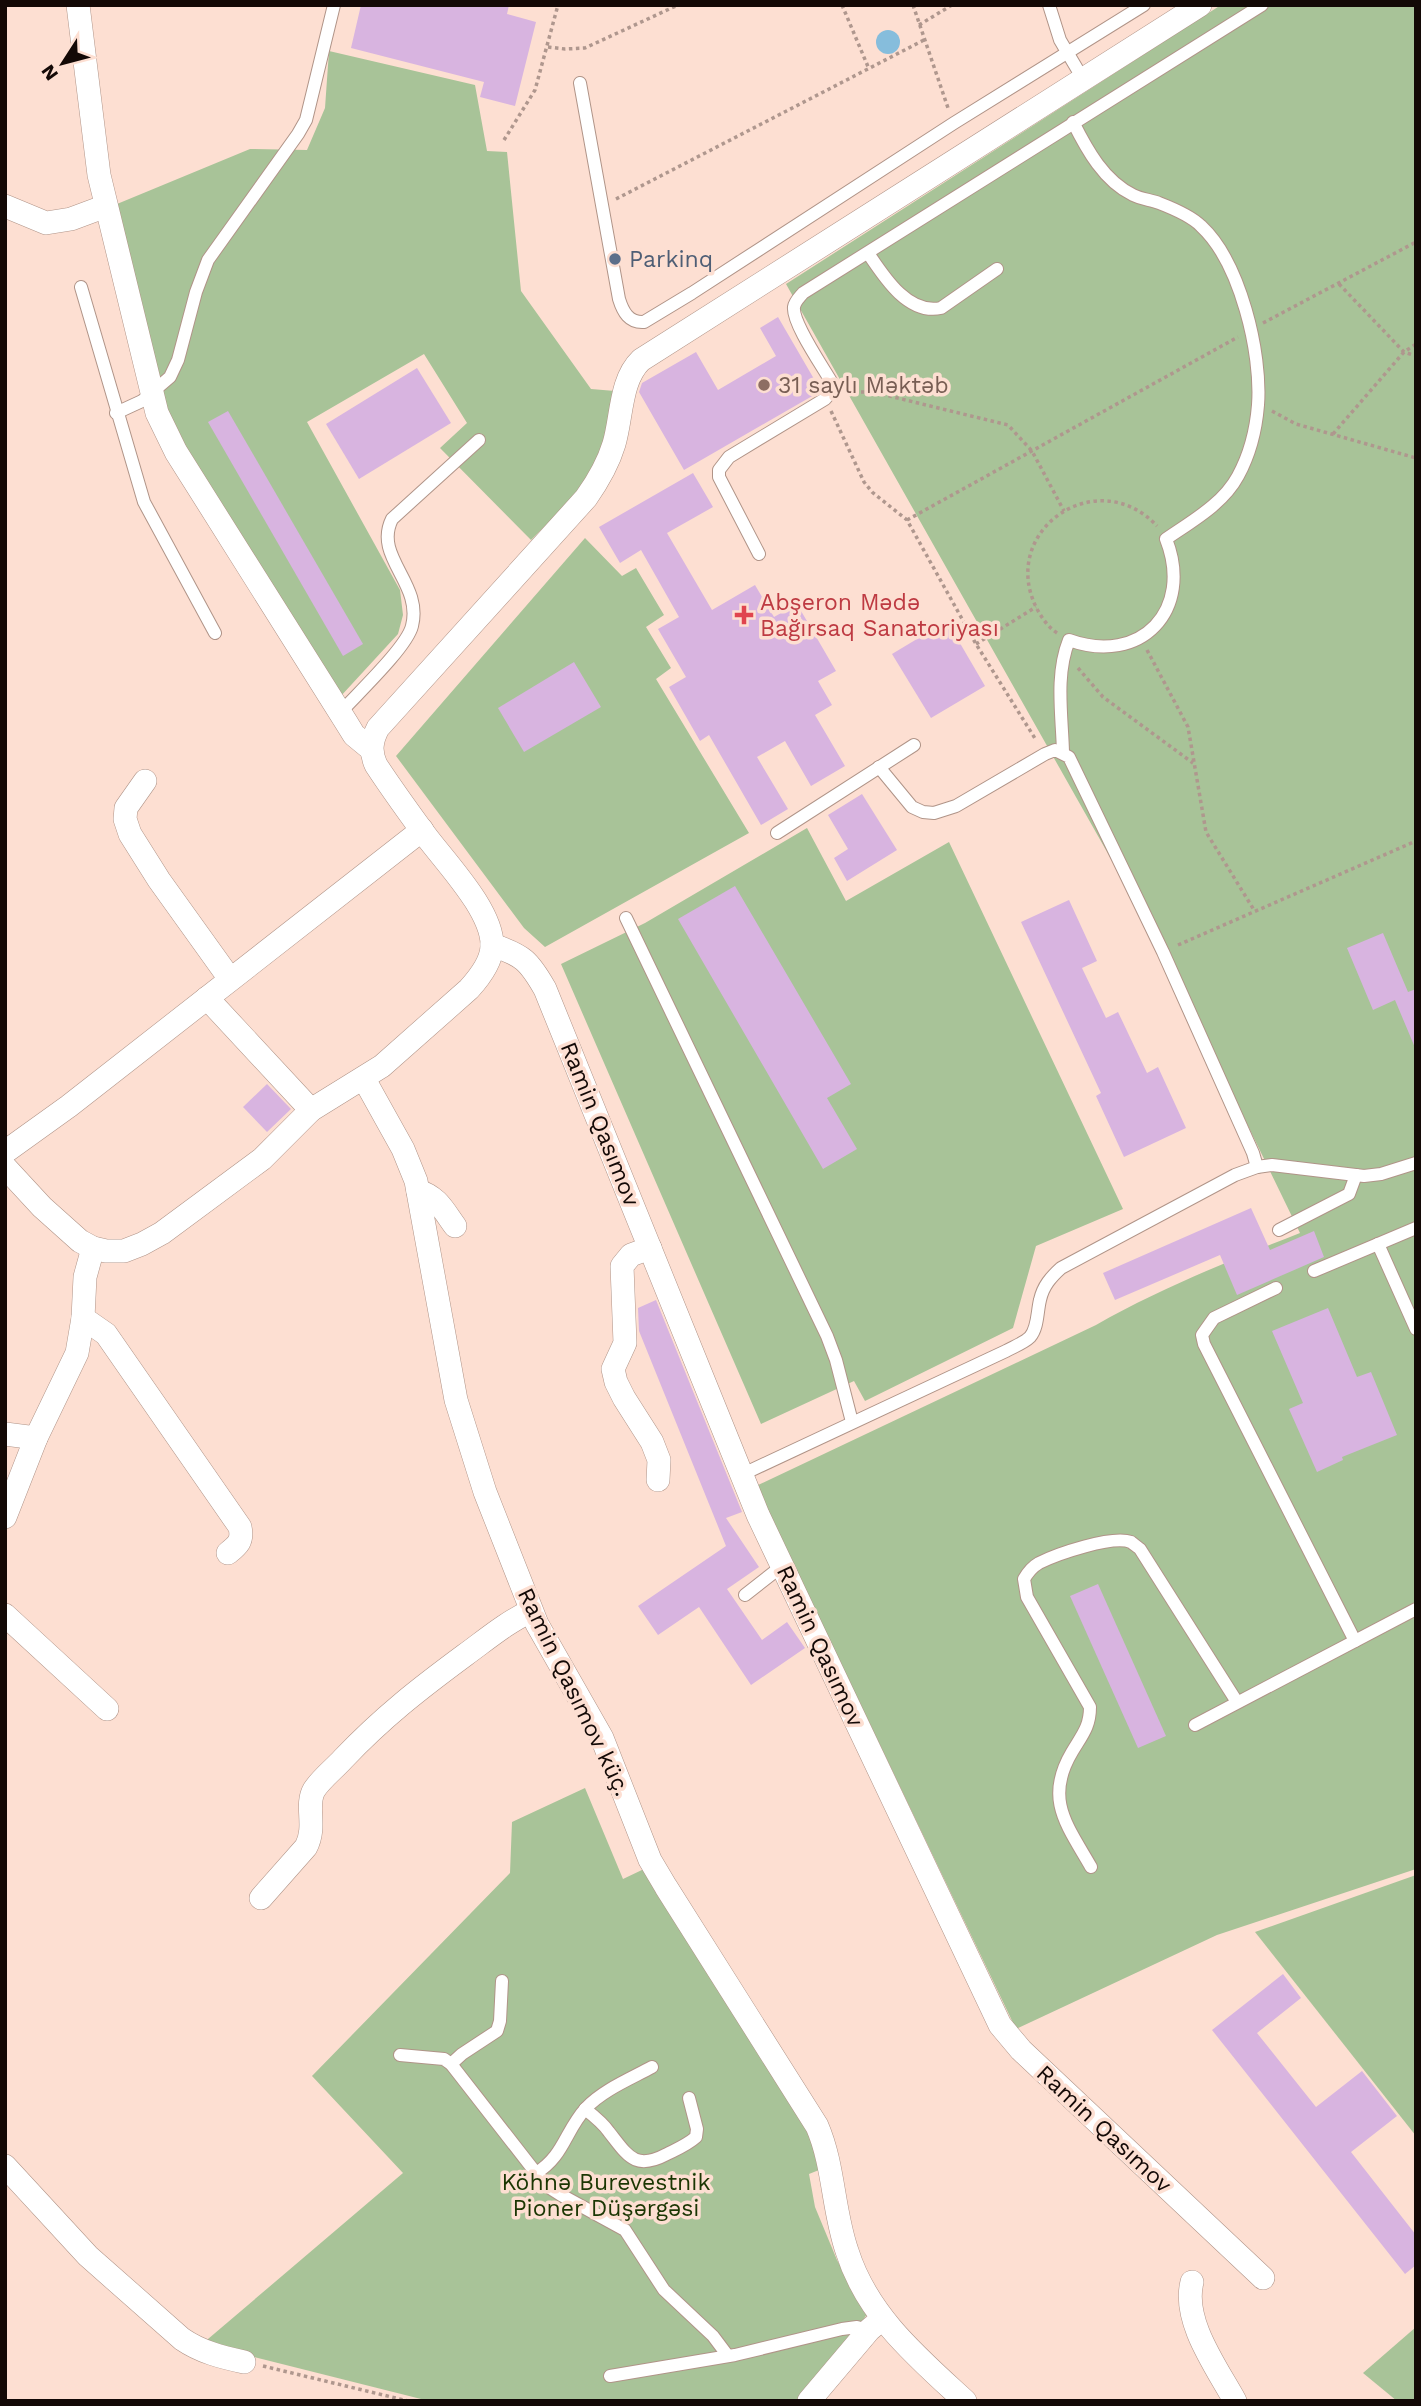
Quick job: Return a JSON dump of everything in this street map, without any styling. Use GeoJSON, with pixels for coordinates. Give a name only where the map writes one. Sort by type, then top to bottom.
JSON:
{"type":"FeatureCollection","features":[{"type":"Feature","properties":{"kind":"street"},"geometry":{"type":"LineString","coordinates":[[78,5],[94,143],[107,206],[163,427],[176,452],[354,735],[372,749]]}},
{"type":"Feature","properties":{"kind":"street"},"geometry":{"type":"LineString","coordinates":[[5,1167],[60,1225],[80,1241],[106,1251],[124,1251],[162,1233],[262,1159],[311,1110],[364,1079],[400,1052],[469,989],[485,967],[492,945],[490,931],[477,904],[376,765],[372,739],[378,728],[562,526],[597,482],[613,447],[633,367],[1200,5]]}},
{"type":"Feature","properties":{"kind":"street"},"geometry":{"type":"LineString","coordinates":[[5,206],[46,223],[107,206]]}},
{"type":"Feature","properties":{"kind":"street"},"geometry":{"type":"LineString","coordinates":[[145,781],[126,808],[125,819],[130,834],[159,880],[230,979]]}},
{"type":"Feature","properties":{"kind":"street"},"geometry":{"type":"LineString","coordinates":[[5,1152],[69,1106],[422,831]]}},
{"type":"Feature","properties":{"kind":"street","name":"Ramin Qasımov"},"geometry":{"type":"LineString","coordinates":[[492,945],[525,959],[545,989],[741,1475],[1000,2025],[1021,2050],[1263,2278]]}},
{"type":"Feature","properties":{"kind":"street"},"geometry":{"type":"LineString","coordinates":[[207,998],[311,1110]]}},
{"type":"Feature","properties":{"kind":"street","name":"Ramin Qasımov küç."},"geometry":{"type":"LineString","coordinates":[[364,1079],[403,1149],[418,1191],[456,1400],[485,1492],[531,1611],[545,1641],[601,1738],[656,1869],[817,2126],[846,2250],[876,2324],[965,2401]]}},
{"type":"Feature","properties":{"kind":"street"},"geometry":{"type":"LineString","coordinates":[[418,1191],[429,1194],[437,1201],[455,1226]]}},
{"type":"Feature","properties":{"kind":"street"},"geometry":{"type":"LineString","coordinates":[[5,1517],[36,1438],[77,1353],[83,1318],[85,1277],[93,1248]]}},
{"type":"Feature","properties":{"kind":"street"},"geometry":{"type":"LineString","coordinates":[[650,1248],[631,1255],[622,1266],[625,1343],[613,1369],[624,1398],[653,1442],[659,1460],[658,1480]]}},
{"type":"Feature","properties":{"kind":"street"},"geometry":{"type":"LineString","coordinates":[[83,1318],[106,1334],[240,1527],[240,1544],[228,1553]]}},
{"type":"Feature","properties":{"kind":"street"},"geometry":{"type":"LineString","coordinates":[[5,1434],[36,1438]]}},
{"type":"Feature","properties":{"kind":"street"},"geometry":{"type":"LineString","coordinates":[[261,1898],[310,1839],[311,1799],[317,1786],[372,1728],[406,1699],[506,1625],[531,1611]]}},
{"type":"Feature","properties":{"kind":"street"},"geometry":{"type":"LineString","coordinates":[[5,1615],[107,1709]]}},
{"type":"Feature","properties":{"kind":"street"},"geometry":{"type":"LineString","coordinates":[[5,2166],[88,2256],[182,2339],[211,2355],[244,2362]]}},
{"type":"Feature","properties":{"kind":"street"},"geometry":{"type":"LineString","coordinates":[[1192,2282],[1189,2291],[1191,2314],[1196,2328],[1235,2401]]}},
{"type":"Feature","properties":{"kind":"street"},"geometry":{"type":"LineString","coordinates":[[809,2401],[876,2324]]}},
{"type":"Feature","properties":{"kind":"lane"},"geometry":{"type":"LineString","coordinates":[[116,413],[153,393],[170,377],[178,360],[208,260],[306,120],[334,5]]}},
{"type":"Feature","properties":{"kind":"lane"},"geometry":{"type":"LineString","coordinates":[[1049,5],[1060,40],[1083,79]]}},
{"type":"Feature","properties":{"kind":"lane"},"geometry":{"type":"LineString","coordinates":[[580,83],[622,307],[628,317],[636,322],[644,321],[1144,5]]}},
{"type":"Feature","properties":{"kind":"lane"},"geometry":{"type":"LineString","coordinates":[[759,554],[719,477],[719,470],[729,457],[828,396],[832,383],[793,311],[795,302],[803,293],[1262,5]]}},
{"type":"Feature","properties":{"kind":"lane"},"geometry":{"type":"LineString","coordinates":[[1063,752],[1060,674],[1066,645],[1105,648],[1123,645],[1155,626],[1166,611],[1176,575],[1173,556],[1166,539],[1216,503],[1237,477],[1253,439],[1258,403],[1258,376],[1250,331],[1236,279],[1209,235],[1199,224],[1159,203],[1133,195],[1114,181],[1086,148],[1073,122]]}},
{"type":"Feature","properties":{"kind":"lane"},"geometry":{"type":"LineString","coordinates":[[868,253],[894,287],[918,307],[931,310],[941,308],[996,269]]}},
{"type":"Feature","properties":{"kind":"lane"},"geometry":{"type":"LineString","coordinates":[[80,287],[144,502],[215,633]]}},
{"type":"Feature","properties":{"kind":"lane"},"geometry":{"type":"LineString","coordinates":[[340,713],[404,642],[412,628],[414,609],[410,591],[386,543],[386,530],[392,519],[479,440]]}},
{"type":"Feature","properties":{"kind":"lane"},"geometry":{"type":"LineString","coordinates":[[777,833],[914,745]]}},
{"type":"Feature","properties":{"kind":"lane"},"geometry":{"type":"LineString","coordinates":[[879,767],[912,807],[934,813],[956,806],[1045,754],[1055,750],[1063,752],[1075,766],[1163,951],[1257,1167]]}},
{"type":"Feature","properties":{"kind":"lane"},"geometry":{"type":"LineString","coordinates":[[626,918],[827,1336],[852,1422]]}},
{"type":"Feature","properties":{"kind":"lane"},"geometry":{"type":"LineString","coordinates":[[741,1475],[1006,1352],[1030,1338],[1036,1326],[1040,1298],[1051,1276],[1061,1268],[1224,1181],[1257,1167],[1272,1165],[1356,1175],[1381,1174],[1416,1163]]}},
{"type":"Feature","properties":{"kind":"lane"},"geometry":{"type":"LineString","coordinates":[[1279,1230],[1349,1194],[1356,1175]]}},
{"type":"Feature","properties":{"kind":"lane"},"geometry":{"type":"LineString","coordinates":[[1314,1271],[1416,1228]]}},
{"type":"Feature","properties":{"kind":"lane"},"geometry":{"type":"LineString","coordinates":[[1378,1244],[1416,1329]]}},
{"type":"Feature","properties":{"kind":"lane"},"geometry":{"type":"LineString","coordinates":[[1276,1288],[1214,1318],[1202,1335],[1204,1344],[1355,1641]]}},
{"type":"Feature","properties":{"kind":"lane"},"geometry":{"type":"LineString","coordinates":[[1091,1867],[1064,1821],[1057,1789],[1065,1763],[1090,1722],[1090,1707],[1027,1597],[1024,1579],[1029,1571],[1038,1564],[1069,1552],[1117,1541],[1132,1542],[1140,1549],[1237,1702]]}},
{"type":"Feature","properties":{"kind":"lane"},"geometry":{"type":"LineString","coordinates":[[745,1595],[782,1566]]}},
{"type":"Feature","properties":{"kind":"lane"},"geometry":{"type":"LineString","coordinates":[[1195,1725],[1416,1609]]}},
{"type":"Feature","properties":{"kind":"lane"},"geometry":{"type":"LineString","coordinates":[[451,2064],[461,2054],[497,2031],[502,1981]]}},
{"type":"Feature","properties":{"kind":"lane"},"geometry":{"type":"LineString","coordinates":[[400,2056],[444,2059],[451,2064],[550,2188],[625,2230],[664,2290],[713,2336],[728,2356]]}},
{"type":"Feature","properties":{"kind":"lane"},"geometry":{"type":"LineString","coordinates":[[536,2173],[555,2158],[585,2109],[595,2100],[652,2067]]}},
{"type":"Feature","properties":{"kind":"lane"},"geometry":{"type":"LineString","coordinates":[[585,2109],[602,2123],[621,2149],[633,2160],[642,2162],[658,2159],[696,2137],[697,2129],[689,2098]]}},
{"type":"Feature","properties":{"kind":"lane"},"geometry":{"type":"LineString","coordinates":[[610,2376],[728,2356],[793,2343],[842,2329],[876,2324]]}},
{"type":"Feature","properties":{"kind":"path"},"geometry":{"type":"LineString","coordinates":[[504,140],[535,90],[558,5]]}},
{"type":"Feature","properties":{"kind":"path"},"geometry":{"type":"LineString","coordinates":[[548,47],[585,48],[678,5]]}},
{"type":"Feature","properties":{"kind":"path"},"geometry":{"type":"LineString","coordinates":[[842,5],[869,69]]}},
{"type":"Feature","properties":{"kind":"path"},"geometry":{"type":"LineString","coordinates":[[913,5],[954,123]]}},
{"type":"Feature","properties":{"kind":"path"},"geometry":{"type":"LineString","coordinates":[[919,25],[952,5]]}},
{"type":"Feature","properties":{"kind":"path"},"geometry":{"type":"LineString","coordinates":[[601,206],[924,40]]}},
{"type":"Feature","properties":{"kind":"path"},"geometry":{"type":"LineString","coordinates":[[907,520],[1416,242]]}},
{"type":"Feature","properties":{"kind":"path"},"geometry":{"type":"LineString","coordinates":[[1338,283],[1404,352],[1416,355]]}},
{"type":"Feature","properties":{"kind":"path"},"geometry":{"type":"LineString","coordinates":[[1333,434],[1404,352],[1416,344]]}},
{"type":"Feature","properties":{"kind":"path"},"geometry":{"type":"LineString","coordinates":[[1045,754],[976,644],[907,520],[872,492],[864,482],[828,396],[873,392],[1008,425],[1032,451],[1064,511]]}},
{"type":"Feature","properties":{"kind":"path"},"geometry":{"type":"LineString","coordinates":[[1258,403],[1296,424],[1416,458]]}},
{"type":"Feature","properties":{"kind":"path"},"geometry":{"type":"LineString","coordinates":[[1166,539],[1156,524],[1125,504],[1107,500],[1088,501],[1055,516],[1042,530],[1033,546],[1028,564],[1028,582],[1041,617],[1066,645],[1103,697],[1194,765]]}},
{"type":"Feature","properties":{"kind":"path"},"geometry":{"type":"LineString","coordinates":[[976,644],[1036,607]]}},
{"type":"Feature","properties":{"kind":"path"},"geometry":{"type":"LineString","coordinates":[[1140,637],[1188,727],[1206,832],[1254,910]]}},
{"type":"Feature","properties":{"kind":"path"},"geometry":{"type":"LineString","coordinates":[[1163,951],[1416,841]]}},
{"type":"Feature","properties":{"kind":"path"},"geometry":{"type":"LineString","coordinates":[[244,2362],[408,2401]]}},
{"type":"Feature","properties":{"kind":"green space"},"geometry":{"type":"Polygon","coordinates":[[[1221,5],[1416,5],[1416,1869],[1217,1935],[1016,2029],[756,1486],[1171,1287],[1300,1233],[1163,951],[786,284],[1221,5]]]}},
{"type":"Feature","properties":{"kind":"green space"},"geometry":{"type":"Polygon","coordinates":[[[329,51],[475,85],[487,151],[507,152],[521,291],[591,389],[615,391],[599,461],[582,489],[531,540],[440,448],[467,423],[424,354],[307,422],[400,590],[403,615],[398,634],[340,697],[169,421],[117,204],[250,149],[307,150],[325,108],[329,51]]]}},
{"type":"Feature","properties":{"kind":"green space"},"geometry":{"type":"Polygon","coordinates":[[[585,538],[622,576],[636,568],[664,615],[646,627],[671,668],[656,679],[749,833],[545,947],[524,928],[396,756],[585,538]]]}},
{"type":"Feature","properties":{"kind":"green space"},"geometry":{"type":"Polygon","coordinates":[[[807,828],[846,901],[949,842],[1123,1209],[1036,1246],[1013,1328],[865,1401],[854,1381],[761,1424],[561,964],[645,923],[807,828]]]}},
{"type":"Feature","properties":{"kind":"green space","name":"Köhnə Burevestnik Pioner Düşərgəsi"},"geometry":{"type":"Polygon","coordinates":[[[585,1788],[623,1879],[644,1869],[809,2134],[819,2170],[809,2174],[815,2207],[837,2260],[867,2314],[848,2343],[800,2401],[429,2401],[206,2345],[208,2339],[403,2173],[312,2076],[510,1873],[512,1822],[585,1788]]]}},
{"type":"Feature","properties":{"kind":"green space"},"geometry":{"type":"Polygon","coordinates":[[[1416,1875],[1416,2136],[1255,1932],[1416,1875]]]}},
{"type":"Feature","properties":{"kind":"green space"},"geometry":{"type":"Polygon","coordinates":[[[1416,2327],[1416,2401],[1397,2401],[1363,2373],[1416,2327]]]}},
{"type":"Feature","properties":{"kind":"water"},"geometry":{"type":"Polygon","coordinates":[[[888,30],[899,37],[900,42],[893,53],[888,54],[877,47],[876,42],[883,31],[888,30]]]}},
{"type":"Feature","properties":{"kind":"building"},"geometry":{"type":"Polygon","coordinates":[[[361,5],[509,5],[507,14],[536,22],[515,106],[480,97],[484,82],[351,48],[361,5]]]}},
{"type":"Feature","properties":{"kind":"building"},"geometry":{"type":"Polygon","coordinates":[[[778,317],[821,391],[684,470],[639,392],[642,383],[696,352],[718,390],[776,356],[760,328],[778,317]]]}},
{"type":"Feature","properties":{"kind":"building"},"geometry":{"type":"Polygon","coordinates":[[[417,368],[451,423],[359,479],[326,424],[417,368]]]}},
{"type":"Feature","properties":{"kind":"building"},"geometry":{"type":"Polygon","coordinates":[[[228,411],[363,644],[343,656],[208,422],[228,411]]]}},
{"type":"Feature","properties":{"kind":"building"},"geometry":{"type":"Polygon","coordinates":[[[693,473],[713,507],[667,533],[712,610],[755,585],[774,617],[797,604],[836,671],[818,681],[832,705],[815,715],[845,766],[811,786],[785,741],[757,757],[788,809],[761,825],[709,735],[700,741],[669,687],[686,677],[658,629],[679,617],[641,550],[620,563],[599,527],[693,473]]]}},
{"type":"Feature","properties":{"kind":"building"},"geometry":{"type":"Polygon","coordinates":[[[947,621],[985,686],[931,718],[892,654],[947,621]]]}},
{"type":"Feature","properties":{"kind":"building"},"geometry":{"type":"Polygon","coordinates":[[[574,662],[601,707],[524,752],[498,708],[574,662]]]}},
{"type":"Feature","properties":{"kind":"building"},"geometry":{"type":"Polygon","coordinates":[[[862,794],[897,850],[847,881],[834,858],[848,849],[828,815],[862,794]]]}},
{"type":"Feature","properties":{"kind":"building"},"geometry":{"type":"Polygon","coordinates":[[[735,886],[851,1084],[827,1098],[857,1149],[823,1169],[678,919],[735,886]]]}},
{"type":"Feature","properties":{"kind":"building"},"geometry":{"type":"Polygon","coordinates":[[[1069,900],[1097,961],[1082,968],[1106,1018],[1118,1012],[1147,1073],[1158,1067],[1186,1128],[1124,1157],[1096,1096],[1101,1093],[1021,922],[1069,900]]]}},
{"type":"Feature","properties":{"kind":"building"},"geometry":{"type":"Polygon","coordinates":[[[1383,933],[1408,992],[1416,989],[1416,1050],[1395,1000],[1373,1010],[1347,948],[1383,933]]]}},
{"type":"Feature","properties":{"kind":"building"},"geometry":{"type":"Polygon","coordinates":[[[267,1084],[291,1109],[267,1132],[243,1107],[267,1084]]]}},
{"type":"Feature","properties":{"kind":"building"},"geometry":{"type":"Polygon","coordinates":[[[1251,1208],[1270,1250],[1314,1231],[1324,1257],[1237,1295],[1220,1255],[1115,1300],[1103,1273],[1251,1208]]]}},
{"type":"Feature","properties":{"kind":"building"},"geometry":{"type":"Polygon","coordinates":[[[656,1300],[742,1512],[726,1518],[759,1567],[727,1589],[762,1640],[787,1622],[805,1648],[751,1685],[699,1607],[658,1635],[638,1606],[726,1546],[639,1331],[638,1308],[656,1300]]]}},
{"type":"Feature","properties":{"kind":"building"},"geometry":{"type":"Polygon","coordinates":[[[1328,1308],[1357,1377],[1371,1372],[1397,1435],[1342,1457],[1343,1460],[1317,1472],[1289,1409],[1303,1403],[1272,1331],[1328,1308]]]}},
{"type":"Feature","properties":{"kind":"building"},"geometry":{"type":"Polygon","coordinates":[[[1098,1584],[1166,1736],[1138,1748],[1070,1596],[1098,1584]]]}},
{"type":"Feature","properties":{"kind":"building"},"geometry":{"type":"Polygon","coordinates":[[[1283,1974],[1301,1998],[1257,2033],[1316,2107],[1362,2071],[1397,2116],[1351,2152],[1416,2235],[1416,2265],[1405,2274],[1212,2030],[1283,1974]]]}},
{"type":"Feature","properties":{"kind":"place","name":"Parkinq"},"geometry":{"type":"Point","coordinates":[615,259]}},
{"type":"Feature","properties":{"kind":"place","name":"31 saylı Məktəb"},"geometry":{"type":"Point","coordinates":[764,385]}},
{"type":"Feature","properties":{"kind":"place","name":"Abşeron Mədə Bağırsaq Sanatoriyası"},"geometry":{"type":"Point","coordinates":[744,615]}}]}
